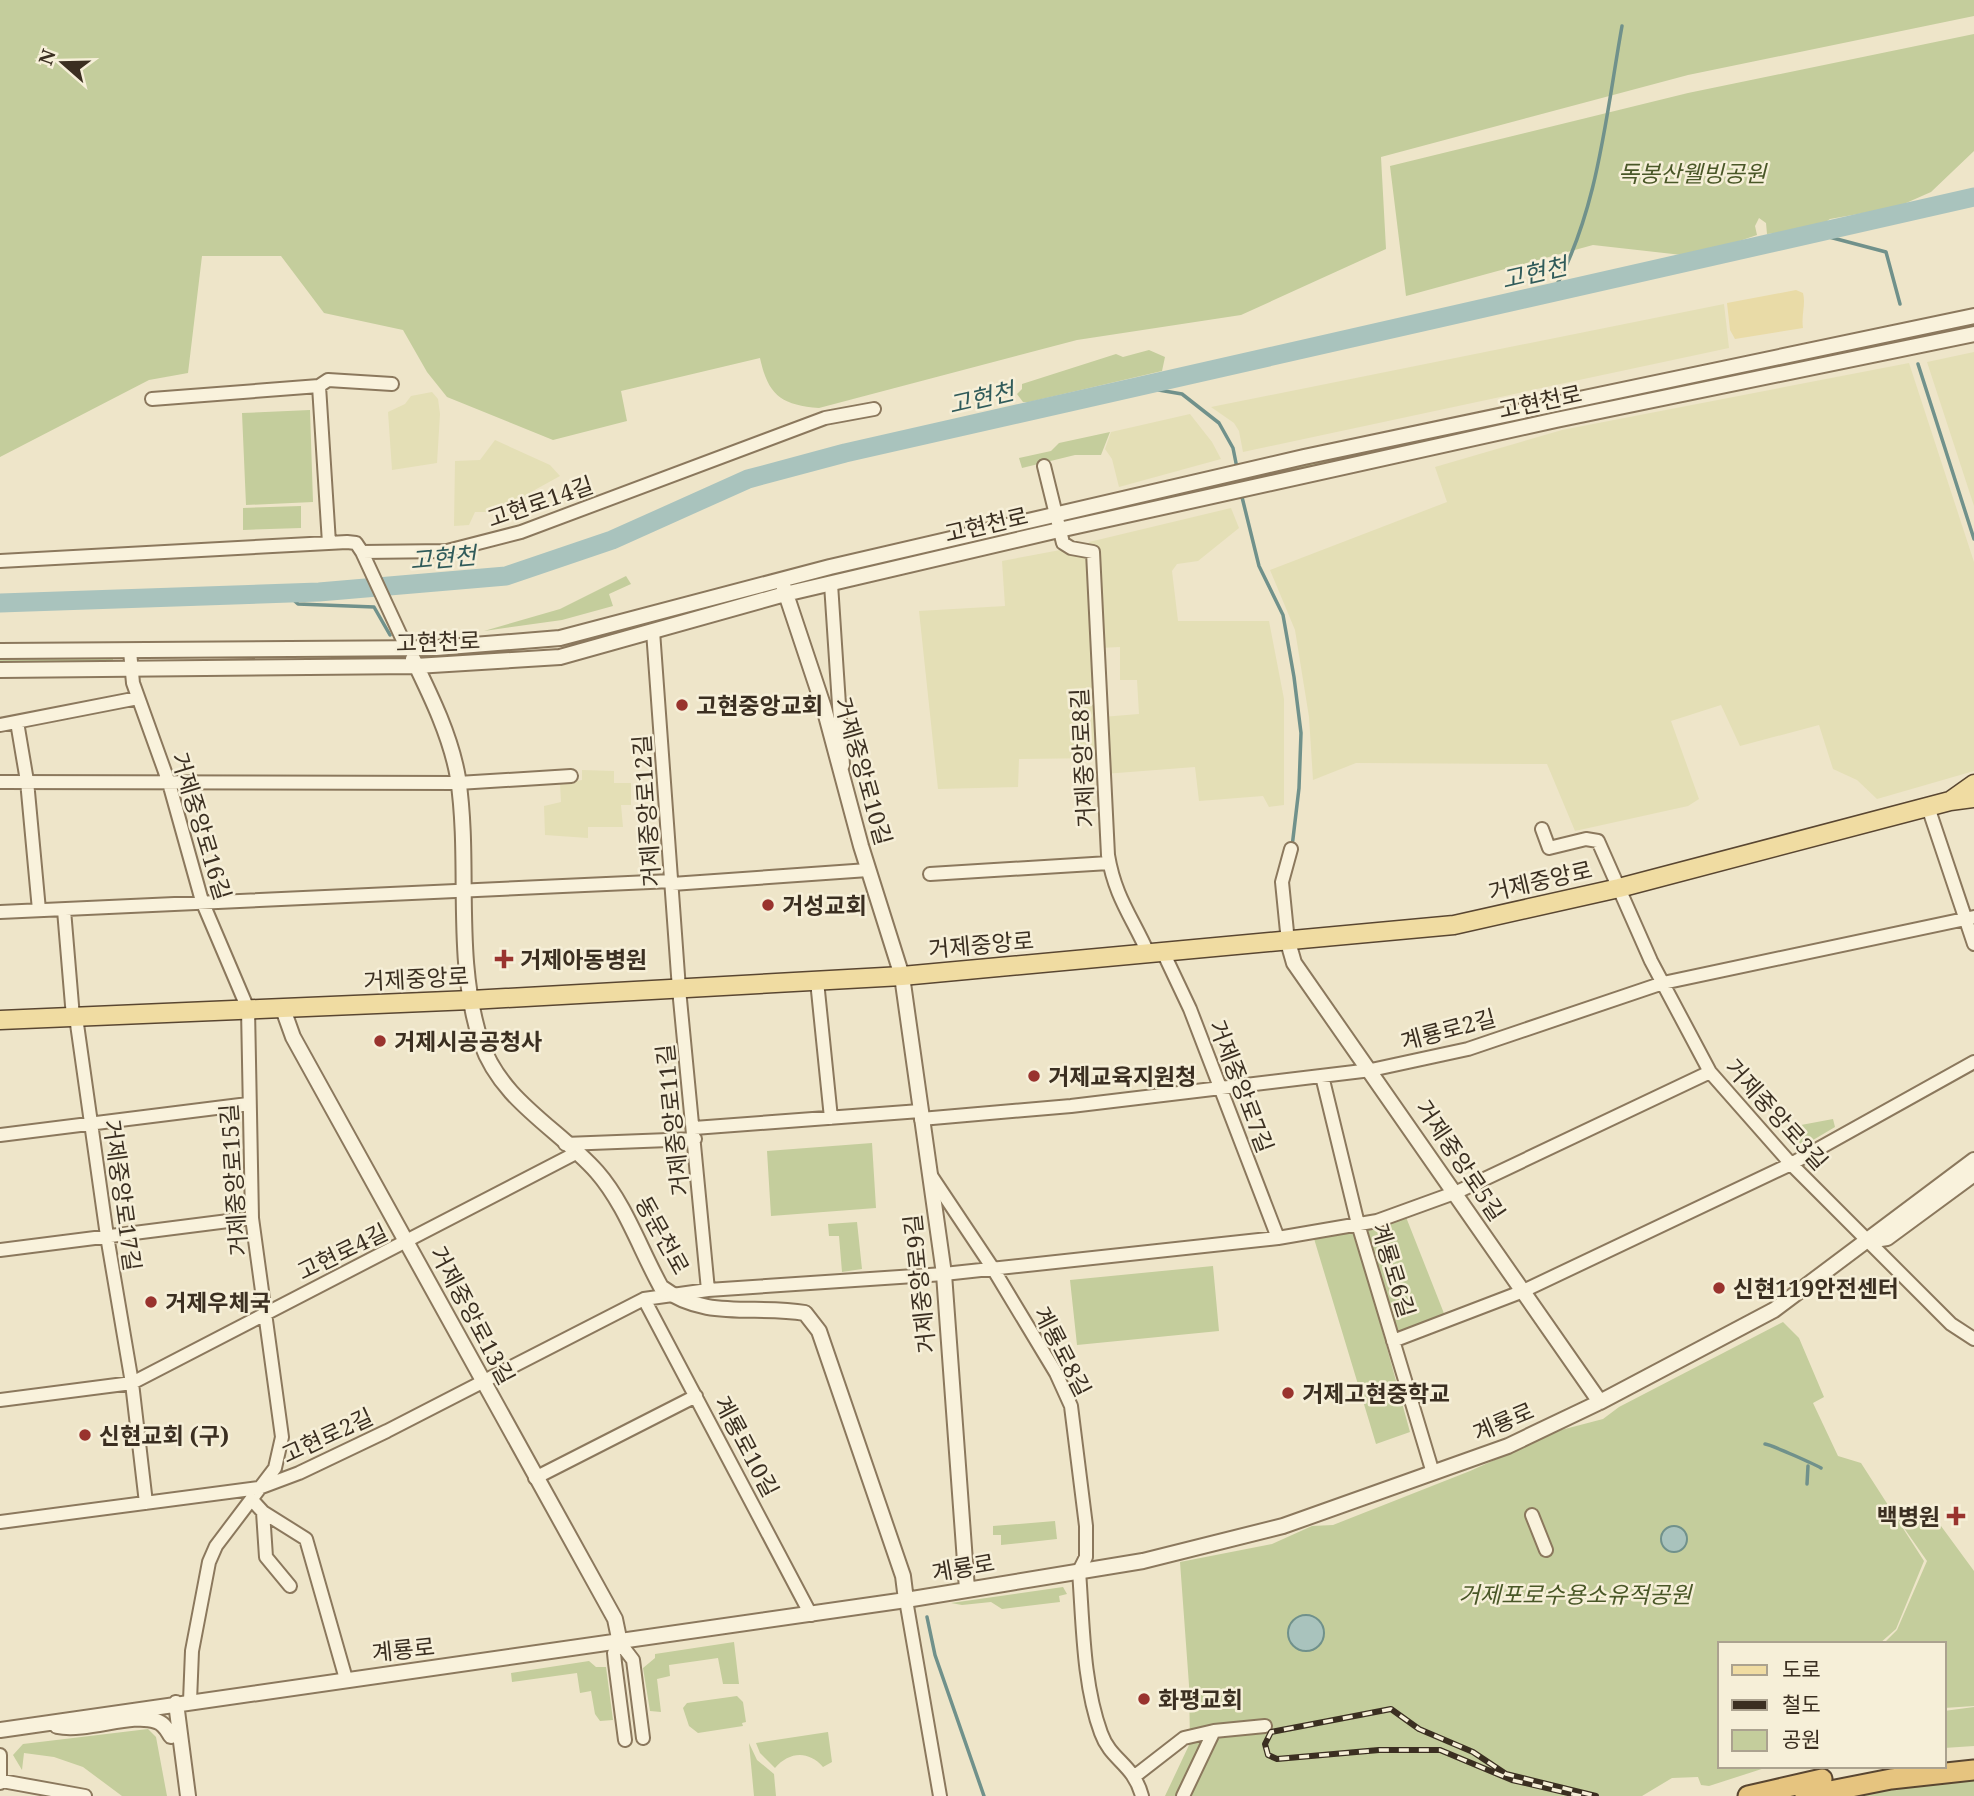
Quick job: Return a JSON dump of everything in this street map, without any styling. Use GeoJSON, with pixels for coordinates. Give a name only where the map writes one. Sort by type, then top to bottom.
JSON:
{"type":"FeatureCollection","features":[{"type":"Feature","properties":{"kind":"highway"},"geometry":{"type":"LineString","coordinates":[[1946,1761],[1974,1758]]}},
{"type":"Feature","properties":{"kind":"highway"},"geometry":{"type":"LineString","coordinates":[[1748,1796],[1889,1773],[1974,1770]]}},
{"type":"Feature","properties":{"kind":"highway"},"geometry":{"type":"LineString","coordinates":[[1805,1796],[1889,1773]]}},
{"type":"Feature","properties":{"kind":"main road","name":"거제중앙로"},"geometry":{"type":"LineString","coordinates":[[1950,801],[1974,784]]}},
{"type":"Feature","properties":{"kind":"main road","name":"거제중앙로"},"geometry":{"type":"LineString","coordinates":[[0,1020],[471,1000],[902,976],[1454,925],[1619,888],[1950,801],[1974,798]]}},
{"type":"Feature","properties":{"kind":"street","name":"고현천로"},"geometry":{"type":"LineString","coordinates":[[0,670],[416,666],[561,657],[653,631],[784,587],[831,584],[1237,473],[1770,356],[1974,316]]}},
{"type":"Feature","properties":{"kind":"street","name":"고현천로"},"geometry":{"type":"LineString","coordinates":[[0,652],[130,651],[559,638],[1058,524],[1240,490],[1556,420],[1974,334]]}},
{"type":"Feature","properties":{"kind":"street"},"geometry":{"type":"LineString","coordinates":[[152,399],[318,386],[328,380],[392,384]]}},
{"type":"Feature","properties":{"kind":"street"},"geometry":{"type":"LineString","coordinates":[[318,386],[329,543]]}},
{"type":"Feature","properties":{"kind":"street","name":"고현로14길"},"geometry":{"type":"LineString","coordinates":[[0,561],[352,542],[362,552],[447,551],[521,532],[812,423],[874,408]]}},
{"type":"Feature","properties":{"kind":"street"},"geometry":{"type":"LineString","coordinates":[[1044,466],[1058,524]]}},
{"type":"Feature","properties":{"kind":"street","name":"거제중앙로8길"},"geometry":{"type":"LineString","coordinates":[[1058,524],[1066,546],[1093,552],[1109,863],[1123,909],[1155,952]]}},
{"type":"Feature","properties":{"kind":"street"},"geometry":{"type":"LineString","coordinates":[[362,552],[404,644]]}},
{"type":"Feature","properties":{"kind":"street"},"geometry":{"type":"LineString","coordinates":[[831,584],[844,775]]}},
{"type":"Feature","properties":{"kind":"street","name":"거제중앙로10길"},"geometry":{"type":"LineString","coordinates":[[784,587],[844,775],[868,870],[902,976]]}},
{"type":"Feature","properties":{"kind":"street","name":"거제중앙로12길"},"geometry":{"type":"LineString","coordinates":[[653,631],[679,989]]}},
{"type":"Feature","properties":{"kind":"street","name":"동문천로"},"geometry":{"type":"LineString","coordinates":[[404,644],[447,737],[458,783],[461,892],[471,1000],[483,1046],[496,1071],[530,1113],[595,1170],[614,1195],[661,1287],[672,1295],[705,1308],[731,1312],[788,1310],[806,1313],[819,1331],[903,1576],[905,1600]]}},
{"type":"Feature","properties":{"kind":"street","name":"거제중앙로16길"},"geometry":{"type":"LineString","coordinates":[[130,651],[138,698],[169,783],[202,901],[248,1009]]}},
{"type":"Feature","properties":{"kind":"street"},"geometry":{"type":"LineString","coordinates":[[0,725],[138,698]]}},
{"type":"Feature","properties":{"kind":"street"},"geometry":{"type":"LineString","coordinates":[[17,722],[27,781],[39,911]]}},
{"type":"Feature","properties":{"kind":"street"},"geometry":{"type":"LineString","coordinates":[[0,782],[458,783],[571,776]]}},
{"type":"Feature","properties":{"kind":"street"},"geometry":{"type":"LineString","coordinates":[[1928,807],[1970,919],[1974,944]]}},
{"type":"Feature","properties":{"kind":"street","name":"거제중앙로3길"},"geometry":{"type":"LineString","coordinates":[[1542,830],[1549,848],[1586,839],[1598,841],[1662,984],[1710,1072],[1791,1164],[1951,1324],[1974,1339]]}},
{"type":"Feature","properties":{"kind":"street"},"geometry":{"type":"LineString","coordinates":[[1288,942],[1282,882],[1291,849]]}},
{"type":"Feature","properties":{"kind":"street"},"geometry":{"type":"LineString","coordinates":[[930,874],[1109,863]]}},
{"type":"Feature","properties":{"kind":"street"},"geometry":{"type":"LineString","coordinates":[[0,912],[672,882],[868,870]]}},
{"type":"Feature","properties":{"kind":"street","name":"거제중앙로17길"},"geometry":{"type":"LineString","coordinates":[[64,910],[75,1017],[132,1383],[146,1503]]}},
{"type":"Feature","properties":{"kind":"street","name":"계룡로2길"},"geometry":{"type":"LineString","coordinates":[[571,1148],[831,1118],[921,1115],[1221,1088],[1371,1070],[1468,1049],[1662,984],[1970,919]]}},
{"type":"Feature","properties":{"kind":"street","name":"거제중앙로5길"},"geometry":{"type":"LineString","coordinates":[[1288,942],[1294,963],[1457,1192],[1521,1292],[1600,1402]]}},
{"type":"Feature","properties":{"kind":"street","name":"거제중앙로7길"},"geometry":{"type":"LineString","coordinates":[[1155,952],[1221,1088],[1278,1238]]}},
{"type":"Feature","properties":{"kind":"street","name":"거제중앙로9길"},"geometry":{"type":"LineString","coordinates":[[902,976],[944,1274],[967,1589]]}},
{"type":"Feature","properties":{"kind":"street"},"geometry":{"type":"LineString","coordinates":[[817,981],[831,1118]]}},
{"type":"Feature","properties":{"kind":"street","name":"거제중앙로11길"},"geometry":{"type":"LineString","coordinates":[[679,989],[695,1133],[708,1290]]}},
{"type":"Feature","properties":{"kind":"street","name":"거제중앙로15길"},"geometry":{"type":"LineString","coordinates":[[178,1703],[192,1651],[209,1562],[216,1546],[275,1468],[282,1437],[267,1312],[252,1218],[248,1009]]}},
{"type":"Feature","properties":{"kind":"street","name":"거제중앙로13길"},"geometry":{"type":"LineString","coordinates":[[283,1009],[293,1037],[615,1619],[620,1643]]}},
{"type":"Feature","properties":{"kind":"street"},"geometry":{"type":"LineString","coordinates":[[1394,1341],[1521,1292],[1791,1164],[1974,1062]]}},
{"type":"Feature","properties":{"kind":"street","name":"고현로2길"},"geometry":{"type":"LineString","coordinates":[[0,1521],[259,1488],[387,1431],[481,1380],[644,1299],[708,1290],[944,1274],[1278,1238],[1377,1221],[1457,1192],[1710,1072]]}},
{"type":"Feature","properties":{"kind":"street","name":"계룡로6길"},"geometry":{"type":"LineString","coordinates":[[1322,1076],[1358,1224],[1433,1473]]}},
{"type":"Feature","properties":{"kind":"street"},"geometry":{"type":"LineString","coordinates":[[0,1135],[248,1104]]}},
{"type":"Feature","properties":{"kind":"street","name":"고현로4길"},"geometry":{"type":"LineString","coordinates":[[0,1400],[132,1383],[408,1242],[571,1148]]}},
{"type":"Feature","properties":{"kind":"street","name":"계룡로"},"geometry":{"type":"LineString","coordinates":[[0,1730],[811,1615],[1143,1560],[1283,1526],[1508,1446],[1600,1402],[1774,1310],[1868,1241],[1877,1230],[1974,1160]]}},
{"type":"Feature","properties":{"kind":"street","name":"계룡로8길"},"geometry":{"type":"LineString","coordinates":[[929,1174],[992,1267],[1056,1373],[1071,1406],[1086,1526],[1086,1556],[1079,1571],[1091,1698],[1100,1732],[1112,1751],[1135,1776]]}},
{"type":"Feature","properties":{"kind":"street","name":"계룡로"},"geometry":{"type":"LineString","coordinates":[[1868,1241],[1887,1238],[1974,1174]]}},
{"type":"Feature","properties":{"kind":"street"},"geometry":{"type":"LineString","coordinates":[[0,1250],[252,1218]]}},
{"type":"Feature","properties":{"kind":"street","name":"계룡로10길"},"geometry":{"type":"LineString","coordinates":[[644,1299],[811,1615]]}},
{"type":"Feature","properties":{"kind":"street"},"geometry":{"type":"LineString","coordinates":[[536,1478],[696,1396]]}},
{"type":"Feature","properties":{"kind":"street"},"geometry":{"type":"LineString","coordinates":[[252,1500],[262,1512],[306,1539],[346,1679]]}},
{"type":"Feature","properties":{"kind":"street"},"geometry":{"type":"LineString","coordinates":[[262,1512],[266,1557],[290,1586]]}},
{"type":"Feature","properties":{"kind":"street"},"geometry":{"type":"LineString","coordinates":[[1532,1514],[1546,1550]]}},
{"type":"Feature","properties":{"kind":"street"},"geometry":{"type":"LineString","coordinates":[[905,1600],[940,1796]]}},
{"type":"Feature","properties":{"kind":"street"},"geometry":{"type":"LineString","coordinates":[[625,1741],[614,1653],[620,1643],[633,1660],[643,1738]]}},
{"type":"Feature","properties":{"kind":"street"},"geometry":{"type":"LineString","coordinates":[[175,1737],[192,1708],[206,1699]]}},
{"type":"Feature","properties":{"kind":"street"},"geometry":{"type":"LineString","coordinates":[[178,1703],[175,1737],[178,1796]]}},
{"type":"Feature","properties":{"kind":"street"},"geometry":{"type":"LineString","coordinates":[[46,1723],[73,1728],[151,1720],[163,1724],[175,1737],[188,1796]]}},
{"type":"Feature","properties":{"kind":"street"},"geometry":{"type":"LineString","coordinates":[[1142,1796],[1135,1776],[1184,1738],[1213,1731],[1265,1726]]}},
{"type":"Feature","properties":{"kind":"street"},"geometry":{"type":"LineString","coordinates":[[1182,1796],[1213,1731]]}},
{"type":"Feature","properties":{"kind":"street"},"geometry":{"type":"LineString","coordinates":[[0,1755],[1,1782],[85,1796]]}},
{"type":"Feature","properties":{"kind":"shaded area"},"geometry":{"type":"Polygon","coordinates":[[[1724,304],[1729,348],[1243,452],[1239,431],[1234,423],[1211,407],[1724,304]]]}},
{"type":"Feature","properties":{"kind":"shaded area"},"geometry":{"type":"Polygon","coordinates":[[[1974,352],[1974,506],[1927,362],[1974,352]]]}},
{"type":"Feature","properties":{"kind":"shaded area"},"geometry":{"type":"Polygon","coordinates":[[[1909,363],[1974,562],[1974,771],[1877,799],[1857,780],[1833,769],[1819,725],[1740,746],[1721,705],[1671,721],[1699,799],[1688,806],[1575,831],[1547,764],[1356,763],[1313,780],[1309,717],[1295,630],[1270,570],[1447,502],[1435,467],[1562,430],[1909,363]]]}},
{"type":"Feature","properties":{"kind":"shaded area"},"geometry":{"type":"Polygon","coordinates":[[[432,392],[438,399],[440,414],[437,463],[392,470],[388,412],[405,404],[411,396],[432,392]]]}},
{"type":"Feature","properties":{"kind":"shaded area"},"geometry":{"type":"Polygon","coordinates":[[[1190,414],[1212,442],[1221,459],[1119,487],[1112,459],[1105,449],[1111,432],[1190,414]]]}},
{"type":"Feature","properties":{"kind":"shaded area"},"geometry":{"type":"Polygon","coordinates":[[[495,440],[550,465],[560,476],[513,502],[488,512],[475,512],[469,525],[454,526],[455,461],[480,460],[495,440]]]}},
{"type":"Feature","properties":{"kind":"shaded area"},"geometry":{"type":"Polygon","coordinates":[[[1231,508],[1239,528],[1198,561],[1177,564],[1172,571],[1178,621],[1269,621],[1284,699],[1284,805],[1269,807],[1263,796],[1199,801],[1195,767],[1104,774],[1103,758],[1019,759],[1018,787],[938,789],[919,611],[1005,606],[1002,561],[1071,548],[1093,551],[1089,542],[1231,508]],[[1120,647],[1099,648],[1102,717],[1139,714],[1137,680],[1120,680],[1120,647]]]}},
{"type":"Feature","properties":{"kind":"shaded area"},"geometry":{"type":"Polygon","coordinates":[[[582,770],[614,771],[614,783],[631,783],[631,805],[621,805],[623,827],[588,827],[588,838],[545,835],[544,806],[561,802],[560,784],[582,780],[582,770]]]}},
{"type":"Feature","properties":{"kind":"green space"},"geometry":{"type":"Polygon","coordinates":[[[0,0],[1974,0],[1974,16],[1688,75],[1381,157],[1386,249],[1241,315],[1077,340],[819,408],[795,404],[778,396],[767,381],[760,358],[621,391],[627,421],[553,440],[447,397],[427,372],[403,330],[324,313],[281,256],[202,256],[188,373],[149,380],[0,457],[0,0]]]}},
{"type":"Feature","properties":{"kind":"green space","name":"독봉산웰빙공원"},"geometry":{"type":"Polygon","coordinates":[[[1974,34],[1974,151],[1931,192],[1897,207],[1830,219],[1817,228],[1767,234],[1766,223],[1759,218],[1755,226],[1757,235],[1716,249],[1682,255],[1593,245],[1406,296],[1390,166],[1688,93],[1974,34]]]}},
{"type":"Feature","properties":{"kind":"green space"},"geometry":{"type":"Polygon","coordinates":[[[1149,350],[1165,357],[1162,371],[1029,402],[1023,402],[1017,394],[1022,389],[1022,384],[1116,354],[1123,357],[1149,350]]]}},
{"type":"Feature","properties":{"kind":"green space"},"geometry":{"type":"Polygon","coordinates":[[[1762,363],[1763,368],[1254,479],[1253,474],[1762,363]]]}},
{"type":"Feature","properties":{"kind":"green space"},"geometry":{"type":"Polygon","coordinates":[[[310,410],[313,502],[246,505],[242,413],[310,410]]]}},
{"type":"Feature","properties":{"kind":"green space"},"geometry":{"type":"Polygon","coordinates":[[[1110,432],[1101,455],[1075,455],[1022,468],[1019,458],[1051,451],[1059,443],[1110,432]]]}},
{"type":"Feature","properties":{"kind":"green space"},"geometry":{"type":"Polygon","coordinates":[[[301,506],[301,528],[243,530],[243,508],[301,506]]]}},
{"type":"Feature","properties":{"kind":"green space"},"geometry":{"type":"Polygon","coordinates":[[[626,576],[631,584],[609,594],[613,606],[562,620],[484,631],[560,609],[626,576]]]}},
{"type":"Feature","properties":{"kind":"green space"},"geometry":{"type":"Polygon","coordinates":[[[0,657],[113,657],[113,662],[0,662],[0,657]]]}},
{"type":"Feature","properties":{"kind":"green space"},"geometry":{"type":"Polygon","coordinates":[[[1833,1119],[1835,1127],[1803,1146],[1785,1128],[1833,1119]]]}},
{"type":"Feature","properties":{"kind":"green space"},"geometry":{"type":"Polygon","coordinates":[[[872,1143],[876,1208],[771,1216],[767,1151],[872,1143]]]}},
{"type":"Feature","properties":{"kind":"green space"},"geometry":{"type":"Polygon","coordinates":[[[1404,1212],[1447,1321],[1393,1341],[1358,1224],[1404,1212]]]}},
{"type":"Feature","properties":{"kind":"green space"},"geometry":{"type":"Polygon","coordinates":[[[857,1222],[862,1269],[842,1272],[839,1236],[829,1236],[828,1224],[857,1222]]]}},
{"type":"Feature","properties":{"kind":"green space"},"geometry":{"type":"Polygon","coordinates":[[[1355,1231],[1410,1432],[1376,1444],[1312,1232],[1355,1231]]]}},
{"type":"Feature","properties":{"kind":"green space"},"geometry":{"type":"Polygon","coordinates":[[[1213,1266],[1219,1331],[1077,1345],[1070,1280],[1213,1266]]]}},
{"type":"Feature","properties":{"kind":"green space","name":"거제포로수용소유적공원"},"geometry":{"type":"Polygon","coordinates":[[[1783,1322],[1799,1338],[1824,1397],[1813,1403],[1838,1456],[1861,1463],[1924,1561],[1896,1629],[1881,1642],[1718,1642],[1718,1768],[1765,1768],[1709,1786],[1701,1785],[1698,1777],[1672,1778],[1642,1796],[1165,1796],[1190,1743],[1189,1685],[1180,1562],[1272,1544],[1312,1526],[1333,1525],[1470,1471],[1561,1430],[1603,1419],[1619,1407],[1783,1322]]]}},
{"type":"Feature","properties":{"kind":"green space"},"geometry":{"type":"Polygon","coordinates":[[[1897,1518],[1941,1526],[1974,1571],[1974,1706],[1946,1708],[1946,1642],[1885,1642],[1897,1630],[1927,1561],[1897,1518]]]}},
{"type":"Feature","properties":{"kind":"green space"},"geometry":{"type":"Polygon","coordinates":[[[1055,1521],[1057,1539],[1001,1545],[1001,1535],[993,1535],[993,1526],[1055,1521]]]}},
{"type":"Feature","properties":{"kind":"green space"},"geometry":{"type":"Polygon","coordinates":[[[1063,1587],[1067,1594],[1059,1596],[1060,1602],[1002,1609],[991,1602],[962,1605],[951,1603],[1063,1587]]]}},
{"type":"Feature","properties":{"kind":"green space"},"geometry":{"type":"Polygon","coordinates":[[[734,1642],[739,1684],[723,1684],[718,1658],[669,1665],[670,1676],[657,1679],[661,1712],[650,1711],[643,1668],[655,1658],[655,1654],[734,1642]]]}},
{"type":"Feature","properties":{"kind":"green space"},"geometry":{"type":"Polygon","coordinates":[[[589,1661],[596,1667],[606,1667],[613,1720],[600,1721],[595,1714],[591,1691],[580,1693],[577,1673],[512,1682],[511,1673],[589,1661]]]}},
{"type":"Feature","properties":{"kind":"green space"},"geometry":{"type":"Polygon","coordinates":[[[737,1696],[743,1702],[746,1722],[742,1723],[743,1726],[698,1733],[689,1726],[683,1708],[687,1703],[737,1696]]]}},
{"type":"Feature","properties":{"kind":"green space"},"geometry":{"type":"Polygon","coordinates":[[[1974,1707],[1974,1746],[1946,1748],[1946,1711],[1974,1707]]]}},
{"type":"Feature","properties":{"kind":"green space"},"geometry":{"type":"Polygon","coordinates":[[[148,1729],[156,1737],[167,1796],[122,1796],[83,1767],[54,1757],[24,1753],[22,1770],[13,1755],[23,1744],[148,1729]]]}},
{"type":"Feature","properties":{"kind":"green space"},"geometry":{"type":"Polygon","coordinates":[[[828,1732],[832,1762],[823,1767],[811,1758],[799,1755],[786,1759],[775,1768],[760,1753],[756,1743],[828,1732]]]}},
{"type":"Feature","properties":{"kind":"green space"},"geometry":{"type":"Polygon","coordinates":[[[749,1743],[757,1760],[774,1774],[776,1796],[754,1796],[749,1743]]]}},
{"type":"Feature","properties":{"kind":"green space"},"geometry":{"type":"Polygon","coordinates":[[[1974,1776],[1974,1796],[1838,1796],[1974,1776]]]}},
{"type":"Feature","properties":{"kind":"sand"},"geometry":{"type":"Polygon","coordinates":[[[1796,290],[1803,293],[1803,328],[1735,339],[1730,330],[1727,303],[1796,290]]]}},
{"type":"Feature","properties":{"kind":"water"},"geometry":{"type":"Polygon","coordinates":[[[1674,1526],[1683,1530],[1687,1539],[1683,1548],[1674,1552],[1665,1548],[1661,1539],[1665,1530],[1674,1526]]]}},
{"type":"Feature","properties":{"kind":"water"},"geometry":{"type":"Polygon","coordinates":[[[1306,1615],[1319,1620],[1324,1633],[1319,1646],[1306,1651],[1293,1646],[1288,1633],[1293,1620],[1306,1615]]]}},
{"type":"Feature","properties":{"kind":"waterway"},"geometry":{"type":"LineString","coordinates":[[1553,292],[1581,229],[1590,196],[1605,128],[1622,26]]}},
{"type":"Feature","properties":{"kind":"waterway","name":"고현천"},"geometry":{"type":"LineString","coordinates":[[0,603],[319,592],[506,576],[612,540],[748,479],[845,453],[1974,197]]}},
{"type":"Feature","properties":{"kind":"waterway"},"geometry":{"type":"LineString","coordinates":[[1814,233],[1886,252],[1900,304]]}},
{"type":"Feature","properties":{"kind":"waterway"},"geometry":{"type":"LineString","coordinates":[[1918,364],[1974,539]]}},
{"type":"Feature","properties":{"kind":"waterway"},"geometry":{"type":"LineString","coordinates":[[1141,387],[1182,394],[1219,423],[1233,448],[1237,468]]}},
{"type":"Feature","properties":{"kind":"waterway"},"geometry":{"type":"LineString","coordinates":[[1241,493],[1259,566],[1283,615],[1294,677],[1301,733],[1299,788],[1292,847]]}},
{"type":"Feature","properties":{"kind":"waterway"},"geometry":{"type":"LineString","coordinates":[[286,593],[298,604],[374,607],[390,635]]}},
{"type":"Feature","properties":{"kind":"waterway"},"geometry":{"type":"LineString","coordinates":[[1765,1444],[1821,1468]]}},
{"type":"Feature","properties":{"kind":"waterway"},"geometry":{"type":"LineString","coordinates":[[1807,1484],[1808,1466]]}},
{"type":"Feature","properties":{"kind":"waterway"},"geometry":{"type":"LineString","coordinates":[[927,1617],[935,1655],[984,1796]]}},
{"type":"Feature","properties":{"kind":"railway"},"geometry":{"type":"LineString","coordinates":[[1581,1796],[1512,1780],[1440,1750],[1379,1750],[1277,1759],[1268,1755],[1265,1744],[1271,1732],[1391,1709],[1419,1729],[1473,1752],[1506,1774],[1596,1796]]}},
{"type":"Feature","properties":{"kind":"place","name":"고현중앙교회"},"geometry":{"type":"Point","coordinates":[682,705]}},
{"type":"Feature","properties":{"kind":"place","name":"거성교회"},"geometry":{"type":"Point","coordinates":[768,905]}},
{"type":"Feature","properties":{"kind":"place","name":"거제아동병원"},"geometry":{"type":"Point","coordinates":[504,959]}},
{"type":"Feature","properties":{"kind":"place","name":"거제시공공청사"},"geometry":{"type":"Point","coordinates":[380,1041]}},
{"type":"Feature","properties":{"kind":"place","name":"거제교육지원청"},"geometry":{"type":"Point","coordinates":[1034,1076]}},
{"type":"Feature","properties":{"kind":"place","name":"신현119안전센터"},"geometry":{"type":"Point","coordinates":[1719,1288]}},
{"type":"Feature","properties":{"kind":"place","name":"거제우체국"},"geometry":{"type":"Point","coordinates":[151,1302]}},
{"type":"Feature","properties":{"kind":"place","name":"거제고현중학교"},"geometry":{"type":"Point","coordinates":[1288,1393]}},
{"type":"Feature","properties":{"kind":"place","name":"신현교회 (구)"},"geometry":{"type":"Point","coordinates":[85,1435]}},
{"type":"Feature","properties":{"kind":"place","name":"백병원"},"geometry":{"type":"Point","coordinates":[1956,1516]}},
{"type":"Feature","properties":{"kind":"place","name":"화평교회"},"geometry":{"type":"Point","coordinates":[1144,1699]}}]}
